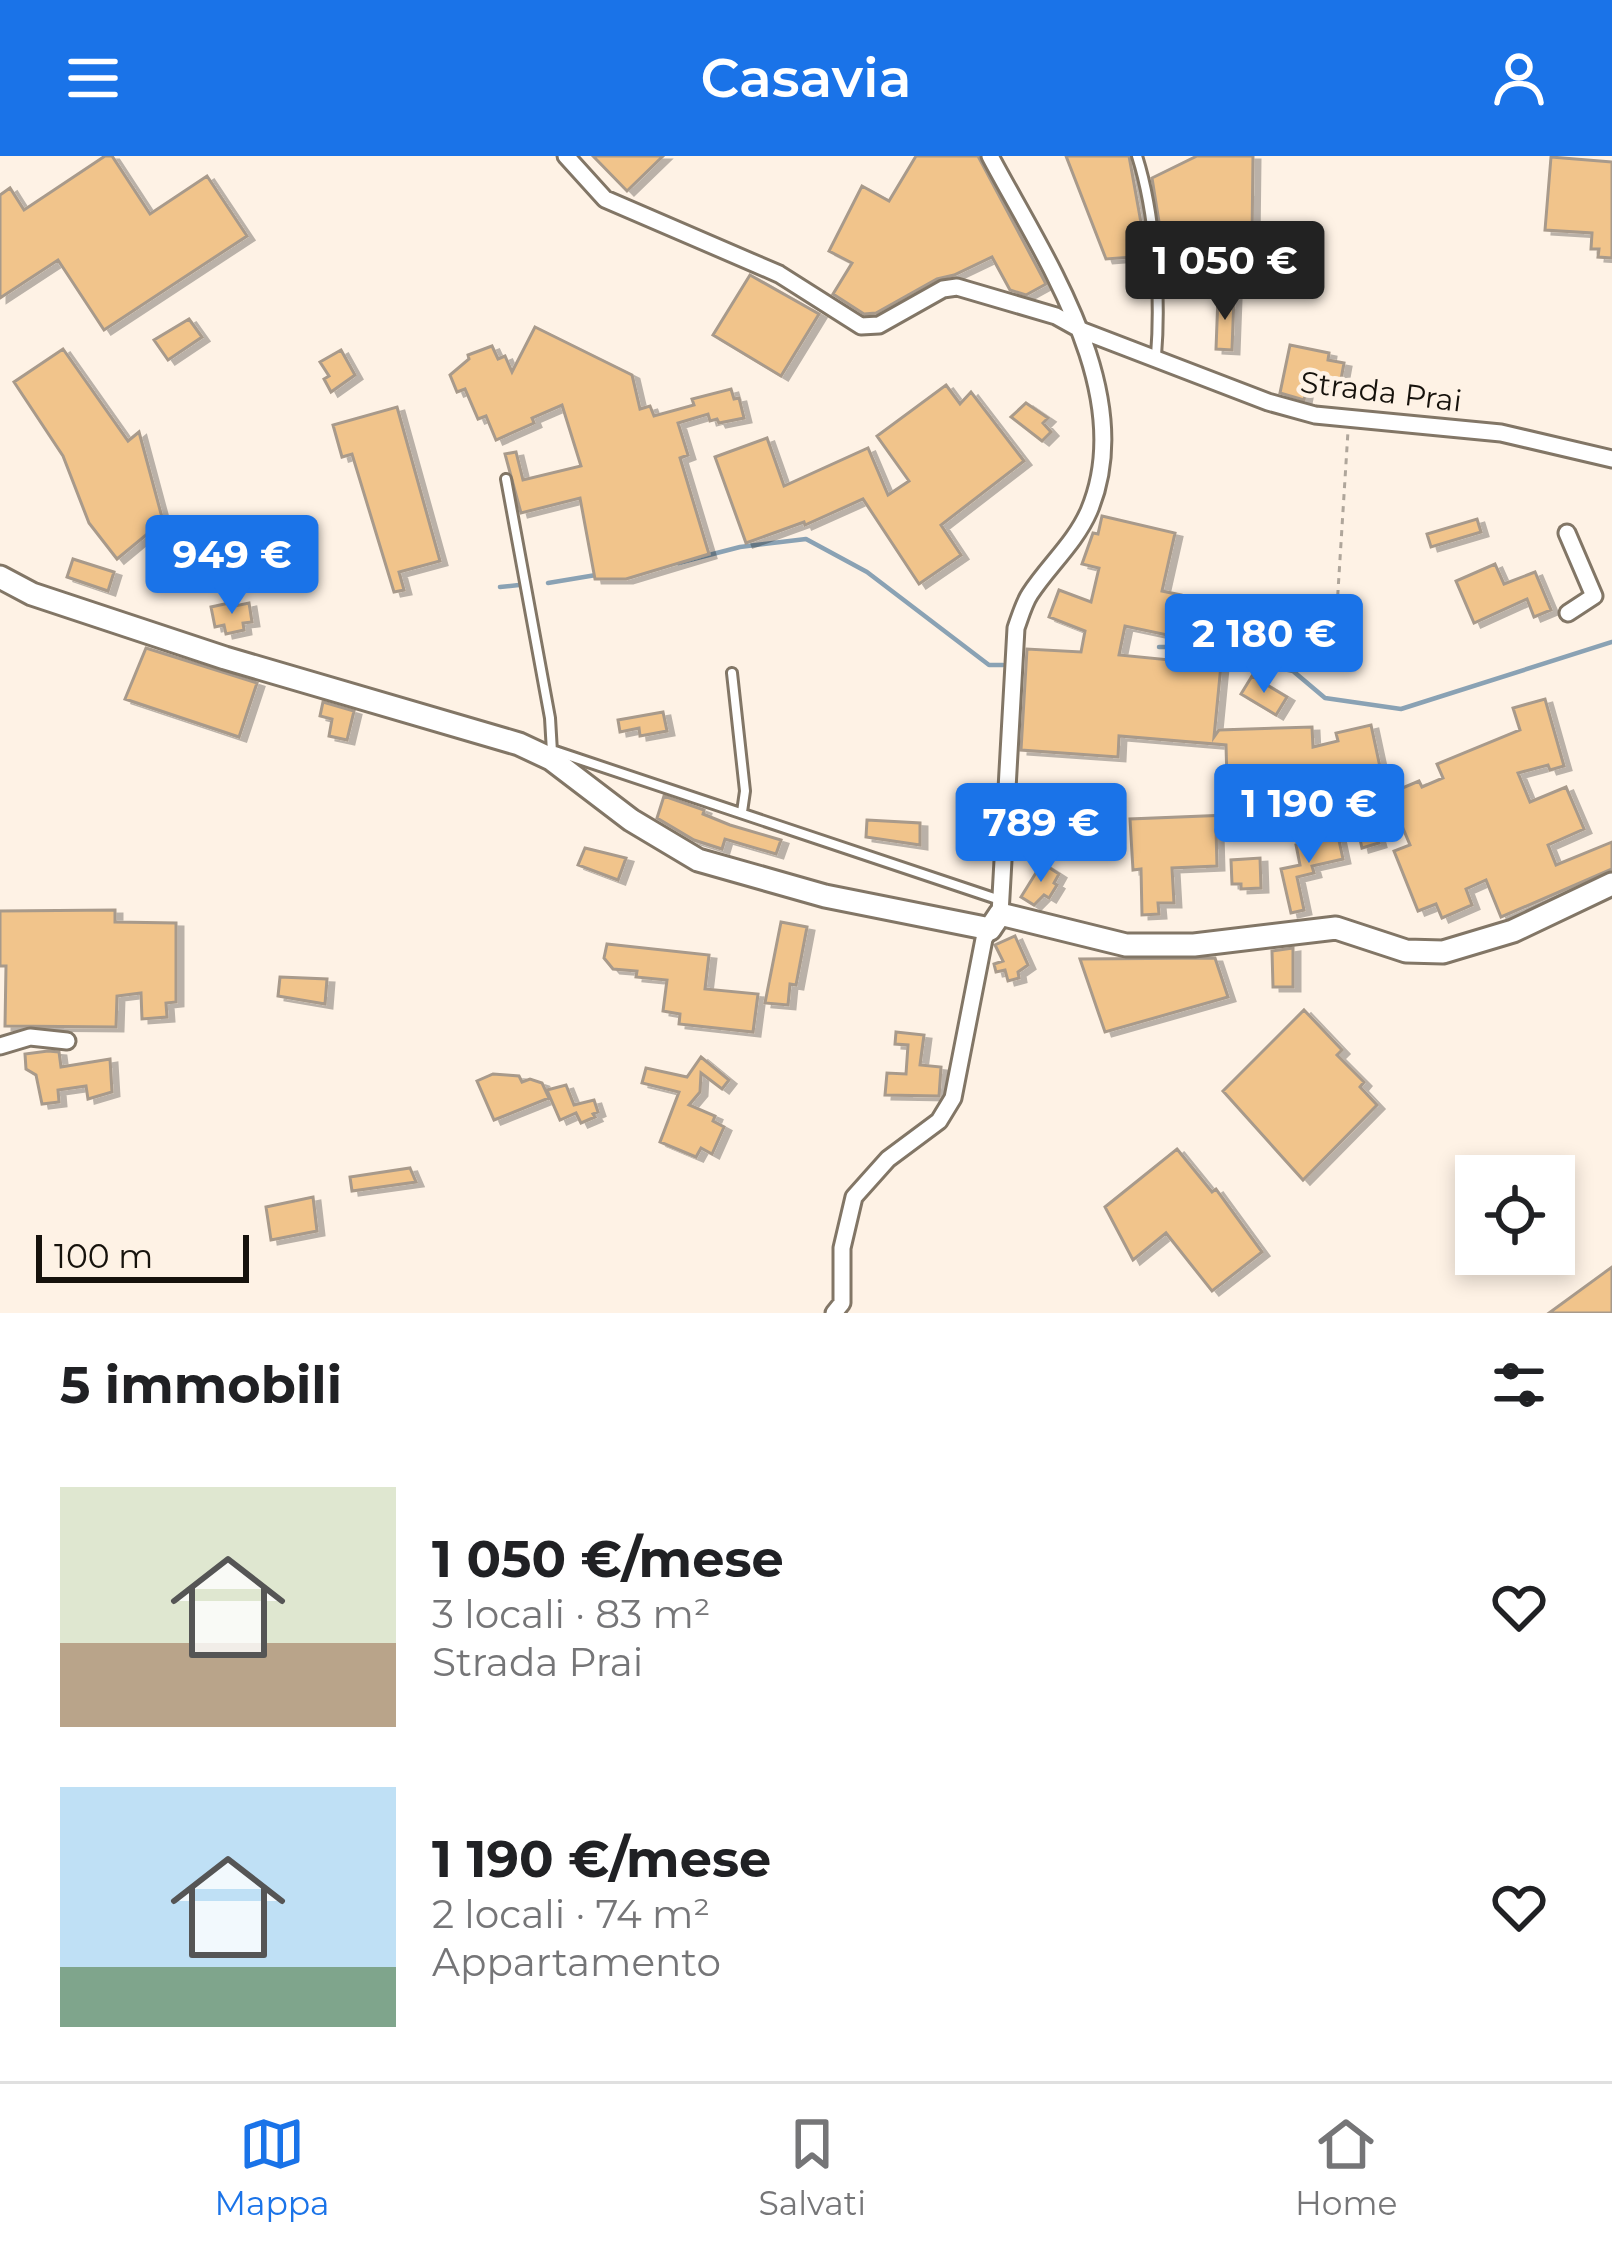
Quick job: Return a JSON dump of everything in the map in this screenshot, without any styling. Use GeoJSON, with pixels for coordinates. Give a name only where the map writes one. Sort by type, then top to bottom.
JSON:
{"type":"FeatureCollection","features":[{"type":"Feature","properties":{"kind":"street","name":"Strada Prai"},"geometry":{"type":"LineString","coordinates":[[566,156],[605,199],[779,274],[861,326],[879,325],[943,289],[957,287],[1056,316],[1082,331],[1268,402],[1349,420],[1501,433],[1612,459]]}},
{"type":"Feature","properties":{"kind":"street"},"geometry":{"type":"LineString","coordinates":[[834,1313],[842,1303],[842,1248],[854,1197],[888,1159],[939,1121],[953,1098],[984,939],[997,914],[1016,628],[1028,596],[1066,551],[1090,509],[1102,461],[1102,426],[1082,331],[991,156]]}},
{"type":"Feature","properties":{"kind":"street"},"geometry":{"type":"LineString","coordinates":[[1567,533],[1594,596],[1568,613]]}},
{"type":"Feature","properties":{"kind":"street"},"geometry":{"type":"LineString","coordinates":[[0,577],[32,594],[172,640],[551,754],[632,820],[698,860],[825,896],[997,914],[1126,945],[1194,945],[1336,928],[1424,953],[1488,940],[1612,884]]}},
{"type":"Feature","properties":{"kind":"street"},"geometry":{"type":"LineString","coordinates":[[0,1046],[30,1037],[67,1042]]}},
{"type":"Feature","properties":{"kind":"lane"},"geometry":{"type":"LineString","coordinates":[[1138,156],[1146,182],[1151,236],[1156,356]]}},
{"type":"Feature","properties":{"kind":"lane"},"geometry":{"type":"LineString","coordinates":[[506,478],[550,718],[551,754],[742,812],[997,914]]}},
{"type":"Feature","properties":{"kind":"lane"},"geometry":{"type":"LineString","coordinates":[[732,673],[745,791],[742,812]]}},
{"type":"Feature","properties":{"kind":"path"},"geometry":{"type":"LineString","coordinates":[[1344,627],[1336,623],[1349,420]]}},
{"type":"Feature","properties":{"kind":"building"},"geometry":{"type":"Polygon","coordinates":[[[105,156],[112,156],[150,214],[207,176],[247,236],[104,330],[58,260],[0,298],[0,195],[10,188],[24,210],[105,156]]]}},
{"type":"Feature","properties":{"kind":"building"},"geometry":{"type":"Polygon","coordinates":[[[593,156],[663,156],[627,191],[593,156]]]}},
{"type":"Feature","properties":{"kind":"building"},"geometry":{"type":"Polygon","coordinates":[[[916,156],[978,156],[1046,284],[1026,295],[1010,290],[992,257],[937,279],[876,313],[864,314],[833,294],[852,263],[829,251],[862,186],[889,201],[916,156]]]}},
{"type":"Feature","properties":{"kind":"building"},"geometry":{"type":"Polygon","coordinates":[[[1066,156],[1129,156],[1147,256],[1106,259],[1066,156]]]}},
{"type":"Feature","properties":{"kind":"building"},"geometry":{"type":"Polygon","coordinates":[[[1197,156],[1253,156],[1252,240],[1163,247],[1152,178],[1197,156]]]}},
{"type":"Feature","properties":{"kind":"building"},"geometry":{"type":"Polygon","coordinates":[[[1551,157],[1612,162],[1612,258],[1598,257],[1599,249],[1591,249],[1592,233],[1545,230],[1551,157]]]}},
{"type":"Feature","properties":{"kind":"building"},"geometry":{"type":"Polygon","coordinates":[[[750,275],[819,314],[781,376],[713,335],[750,275]]]}},
{"type":"Feature","properties":{"kind":"building"},"geometry":{"type":"Polygon","coordinates":[[[1218,296],[1234,296],[1232,350],[1216,349],[1218,296]]]}},
{"type":"Feature","properties":{"kind":"building"},"geometry":{"type":"Polygon","coordinates":[[[189,319],[202,337],[168,360],[154,340],[189,319]]]}},
{"type":"Feature","properties":{"kind":"building"},"geometry":{"type":"Polygon","coordinates":[[[535,327],[632,375],[640,409],[650,406],[654,416],[731,389],[734,399],[739,398],[744,418],[719,423],[710,421],[708,414],[678,423],[688,455],[680,458],[709,554],[626,579],[595,579],[580,498],[521,513],[505,454],[516,452],[523,480],[581,466],[562,405],[496,440],[486,416],[478,419],[465,389],[457,392],[450,375],[468,355],[492,346],[498,359],[505,356],[512,372],[535,327]]]}},
{"type":"Feature","properties":{"kind":"building"},"geometry":{"type":"Polygon","coordinates":[[[1290,345],[1329,353],[1328,360],[1344,363],[1340,385],[1308,379],[1304,400],[1280,393],[1290,345]]]}},
{"type":"Feature","properties":{"kind":"building"},"geometry":{"type":"Polygon","coordinates":[[[63,349],[128,441],[139,432],[163,521],[117,559],[89,523],[63,456],[14,382],[63,349]]]}},
{"type":"Feature","properties":{"kind":"building"},"geometry":{"type":"Polygon","coordinates":[[[341,350],[355,375],[331,392],[324,379],[329,376],[320,362],[341,350]]]}},
{"type":"Feature","properties":{"kind":"building"},"geometry":{"type":"Polygon","coordinates":[[[946,385],[960,404],[971,392],[1024,461],[941,525],[961,555],[919,584],[863,499],[805,525],[746,543],[715,457],[767,438],[784,486],[868,448],[888,495],[909,481],[877,436],[946,385]]]}},
{"type":"Feature","properties":{"kind":"building"},"geometry":{"type":"Polygon","coordinates":[[[1026,403],[1048,418],[1043,423],[1051,432],[1042,441],[1011,417],[1026,403]]]}},
{"type":"Feature","properties":{"kind":"building"},"geometry":{"type":"Polygon","coordinates":[[[397,407],[440,561],[399,572],[404,590],[394,592],[352,454],[342,457],[333,425],[397,407]]]}},
{"type":"Feature","properties":{"kind":"building"},"geometry":{"type":"Polygon","coordinates":[[[1102,516],[1175,533],[1162,591],[1181,595],[1172,636],[1125,626],[1119,655],[1221,665],[1214,737],[1219,730],[1312,727],[1313,747],[1338,741],[1336,733],[1371,725],[1386,795],[1419,781],[1422,787],[1443,778],[1437,764],[1520,730],[1513,708],[1545,699],[1564,766],[1518,773],[1530,802],[1566,787],[1584,829],[1548,845],[1556,865],[1612,842],[1612,869],[1501,917],[1486,880],[1466,889],[1472,905],[1442,918],[1436,904],[1418,911],[1394,851],[1410,845],[1394,807],[1371,814],[1379,843],[1362,848],[1344,769],[1315,797],[1296,829],[1272,829],[1266,799],[1259,800],[1260,829],[1216,830],[1217,866],[1172,868],[1174,903],[1158,903],[1159,914],[1142,915],[1141,869],[1133,870],[1130,819],[1228,815],[1226,745],[1119,736],[1118,757],[1021,750],[1027,649],[1081,652],[1085,631],[1049,617],[1059,590],[1091,602],[1099,568],[1082,564],[1102,516]]]}},
{"type":"Feature","properties":{"kind":"building"},"geometry":{"type":"Polygon","coordinates":[[[1477,519],[1481,532],[1431,547],[1427,534],[1477,519]]]}},
{"type":"Feature","properties":{"kind":"building"},"geometry":{"type":"Polygon","coordinates":[[[73,559],[114,572],[108,591],[67,577],[73,559]]]}},
{"type":"Feature","properties":{"kind":"building"},"geometry":{"type":"Polygon","coordinates":[[[1495,564],[1504,584],[1535,572],[1551,610],[1534,617],[1527,599],[1474,623],[1456,581],[1495,564]]]}},
{"type":"Feature","properties":{"kind":"building"},"geometry":{"type":"Polygon","coordinates":[[[229,603],[230,607],[249,603],[252,622],[243,623],[244,630],[226,634],[224,625],[215,627],[211,607],[229,603]]]}},
{"type":"Feature","properties":{"kind":"building"},"geometry":{"type":"Polygon","coordinates":[[[146,648],[257,683],[239,737],[125,699],[146,648]]]}},
{"type":"Feature","properties":{"kind":"building"},"geometry":{"type":"Polygon","coordinates":[[[1252,676],[1287,697],[1276,715],[1241,694],[1252,676]]]}},
{"type":"Feature","properties":{"kind":"building"},"geometry":{"type":"Polygon","coordinates":[[[323,702],[354,711],[347,740],[329,736],[332,719],[320,716],[323,702]]]}},
{"type":"Feature","properties":{"kind":"building"},"geometry":{"type":"Polygon","coordinates":[[[663,712],[667,731],[640,736],[639,728],[620,732],[618,720],[663,712]]]}},
{"type":"Feature","properties":{"kind":"building"},"geometry":{"type":"Polygon","coordinates":[[[664,796],[730,825],[781,840],[776,854],[725,839],[722,849],[694,840],[657,818],[664,796]]]}},
{"type":"Feature","properties":{"kind":"building"},"geometry":{"type":"Polygon","coordinates":[[[867,820],[920,823],[920,845],[866,837],[867,820]]]}},
{"type":"Feature","properties":{"kind":"building"},"geometry":{"type":"Polygon","coordinates":[[[1338,836],[1343,859],[1312,866],[1314,873],[1297,877],[1304,910],[1291,913],[1281,869],[1300,865],[1296,845],[1338,836]]]}},
{"type":"Feature","properties":{"kind":"building"},"geometry":{"type":"Polygon","coordinates":[[[585,848],[626,858],[618,880],[578,865],[585,848]]]}},
{"type":"Feature","properties":{"kind":"building"},"geometry":{"type":"Polygon","coordinates":[[[1260,858],[1261,888],[1241,889],[1241,884],[1232,884],[1231,860],[1260,858]]]}},
{"type":"Feature","properties":{"kind":"building"},"geometry":{"type":"Polygon","coordinates":[[[1042,863],[1059,874],[1057,885],[1049,898],[1044,895],[1034,905],[1021,897],[1042,863]]]}},
{"type":"Feature","properties":{"kind":"building"},"geometry":{"type":"Polygon","coordinates":[[[115,910],[115,922],[176,923],[176,1002],[166,1003],[167,1017],[142,1019],[141,993],[117,996],[116,1027],[5,1026],[6,966],[0,966],[0,911],[115,910]]]}},
{"type":"Feature","properties":{"kind":"building"},"geometry":{"type":"Polygon","coordinates":[[[781,922],[807,927],[788,1005],[765,1003],[781,922]]]}},
{"type":"Feature","properties":{"kind":"building"},"geometry":{"type":"Polygon","coordinates":[[[1015,936],[1028,965],[1018,972],[1019,978],[1008,981],[1005,970],[996,972],[994,964],[1003,961],[995,945],[1015,936]]]}},
{"type":"Feature","properties":{"kind":"building"},"geometry":{"type":"Polygon","coordinates":[[[607,944],[709,955],[705,989],[758,994],[753,1032],[679,1024],[680,1014],[663,1011],[667,980],[613,969],[604,958],[607,944]]]}},
{"type":"Feature","properties":{"kind":"building"},"geometry":{"type":"Polygon","coordinates":[[[1293,948],[1293,987],[1273,987],[1272,951],[1293,948]]]}},
{"type":"Feature","properties":{"kind":"building"},"geometry":{"type":"Polygon","coordinates":[[[1215,958],[1228,997],[1105,1032],[1080,959],[1215,958]]]}},
{"type":"Feature","properties":{"kind":"building"},"geometry":{"type":"Polygon","coordinates":[[[280,977],[327,979],[325,1004],[278,996],[280,977]]]}},
{"type":"Feature","properties":{"kind":"building"},"geometry":{"type":"Polygon","coordinates":[[[1304,1010],[1342,1050],[1337,1055],[1364,1082],[1360,1087],[1377,1105],[1303,1180],[1223,1091],[1304,1010]]]}},
{"type":"Feature","properties":{"kind":"building"},"geometry":{"type":"Polygon","coordinates":[[[896,1032],[924,1035],[920,1065],[941,1067],[939,1096],[885,1095],[887,1073],[906,1074],[908,1045],[895,1044],[896,1032]]]}},
{"type":"Feature","properties":{"kind":"building"},"geometry":{"type":"Polygon","coordinates":[[[59,1052],[61,1067],[110,1059],[112,1092],[88,1099],[86,1086],[58,1090],[59,1102],[42,1104],[36,1075],[26,1069],[25,1054],[59,1052]]]}},
{"type":"Feature","properties":{"kind":"building"},"geometry":{"type":"Polygon","coordinates":[[[701,1057],[729,1080],[722,1089],[701,1073],[700,1092],[689,1105],[715,1116],[713,1121],[724,1127],[712,1154],[701,1148],[696,1157],[660,1142],[679,1092],[642,1083],[646,1068],[687,1077],[701,1057]]]}},
{"type":"Feature","properties":{"kind":"building"},"geometry":{"type":"Polygon","coordinates":[[[493,1074],[542,1083],[549,1098],[494,1120],[477,1081],[493,1074]]]}},
{"type":"Feature","properties":{"kind":"building"},"geometry":{"type":"Polygon","coordinates":[[[566,1085],[574,1105],[594,1100],[595,1117],[581,1123],[576,1113],[560,1120],[547,1090],[566,1085]]]}},
{"type":"Feature","properties":{"kind":"building"},"geometry":{"type":"Polygon","coordinates":[[[1177,1149],[1212,1192],[1216,1189],[1262,1252],[1212,1291],[1166,1233],[1133,1260],[1105,1207],[1177,1149]]]}},
{"type":"Feature","properties":{"kind":"building"},"geometry":{"type":"Polygon","coordinates":[[[410,1168],[416,1182],[352,1191],[350,1177],[410,1168]]]}},
{"type":"Feature","properties":{"kind":"building"},"geometry":{"type":"Polygon","coordinates":[[[313,1197],[317,1231],[271,1240],[266,1207],[313,1197]]]}},
{"type":"Feature","properties":{"kind":"building"},"geometry":{"type":"Polygon","coordinates":[[[1612,1267],[1612,1313],[1549,1313],[1612,1267]]]}},
{"type":"Feature","properties":{"kind":"waterway"},"geometry":{"type":"LineString","coordinates":[[678,563],[740,547],[806,539],[867,572],[989,665],[1003,665]]}},
{"type":"Feature","properties":{"kind":"waterway"},"geometry":{"type":"LineString","coordinates":[[548,583],[596,575]]}},
{"type":"Feature","properties":{"kind":"waterway"},"geometry":{"type":"LineString","coordinates":[[500,587],[519,585]]}},
{"type":"Feature","properties":{"kind":"waterway"},"geometry":{"type":"LineString","coordinates":[[1159,647],[1186,647],[1293,671],[1325,698],[1401,709],[1612,642]]}}]}
